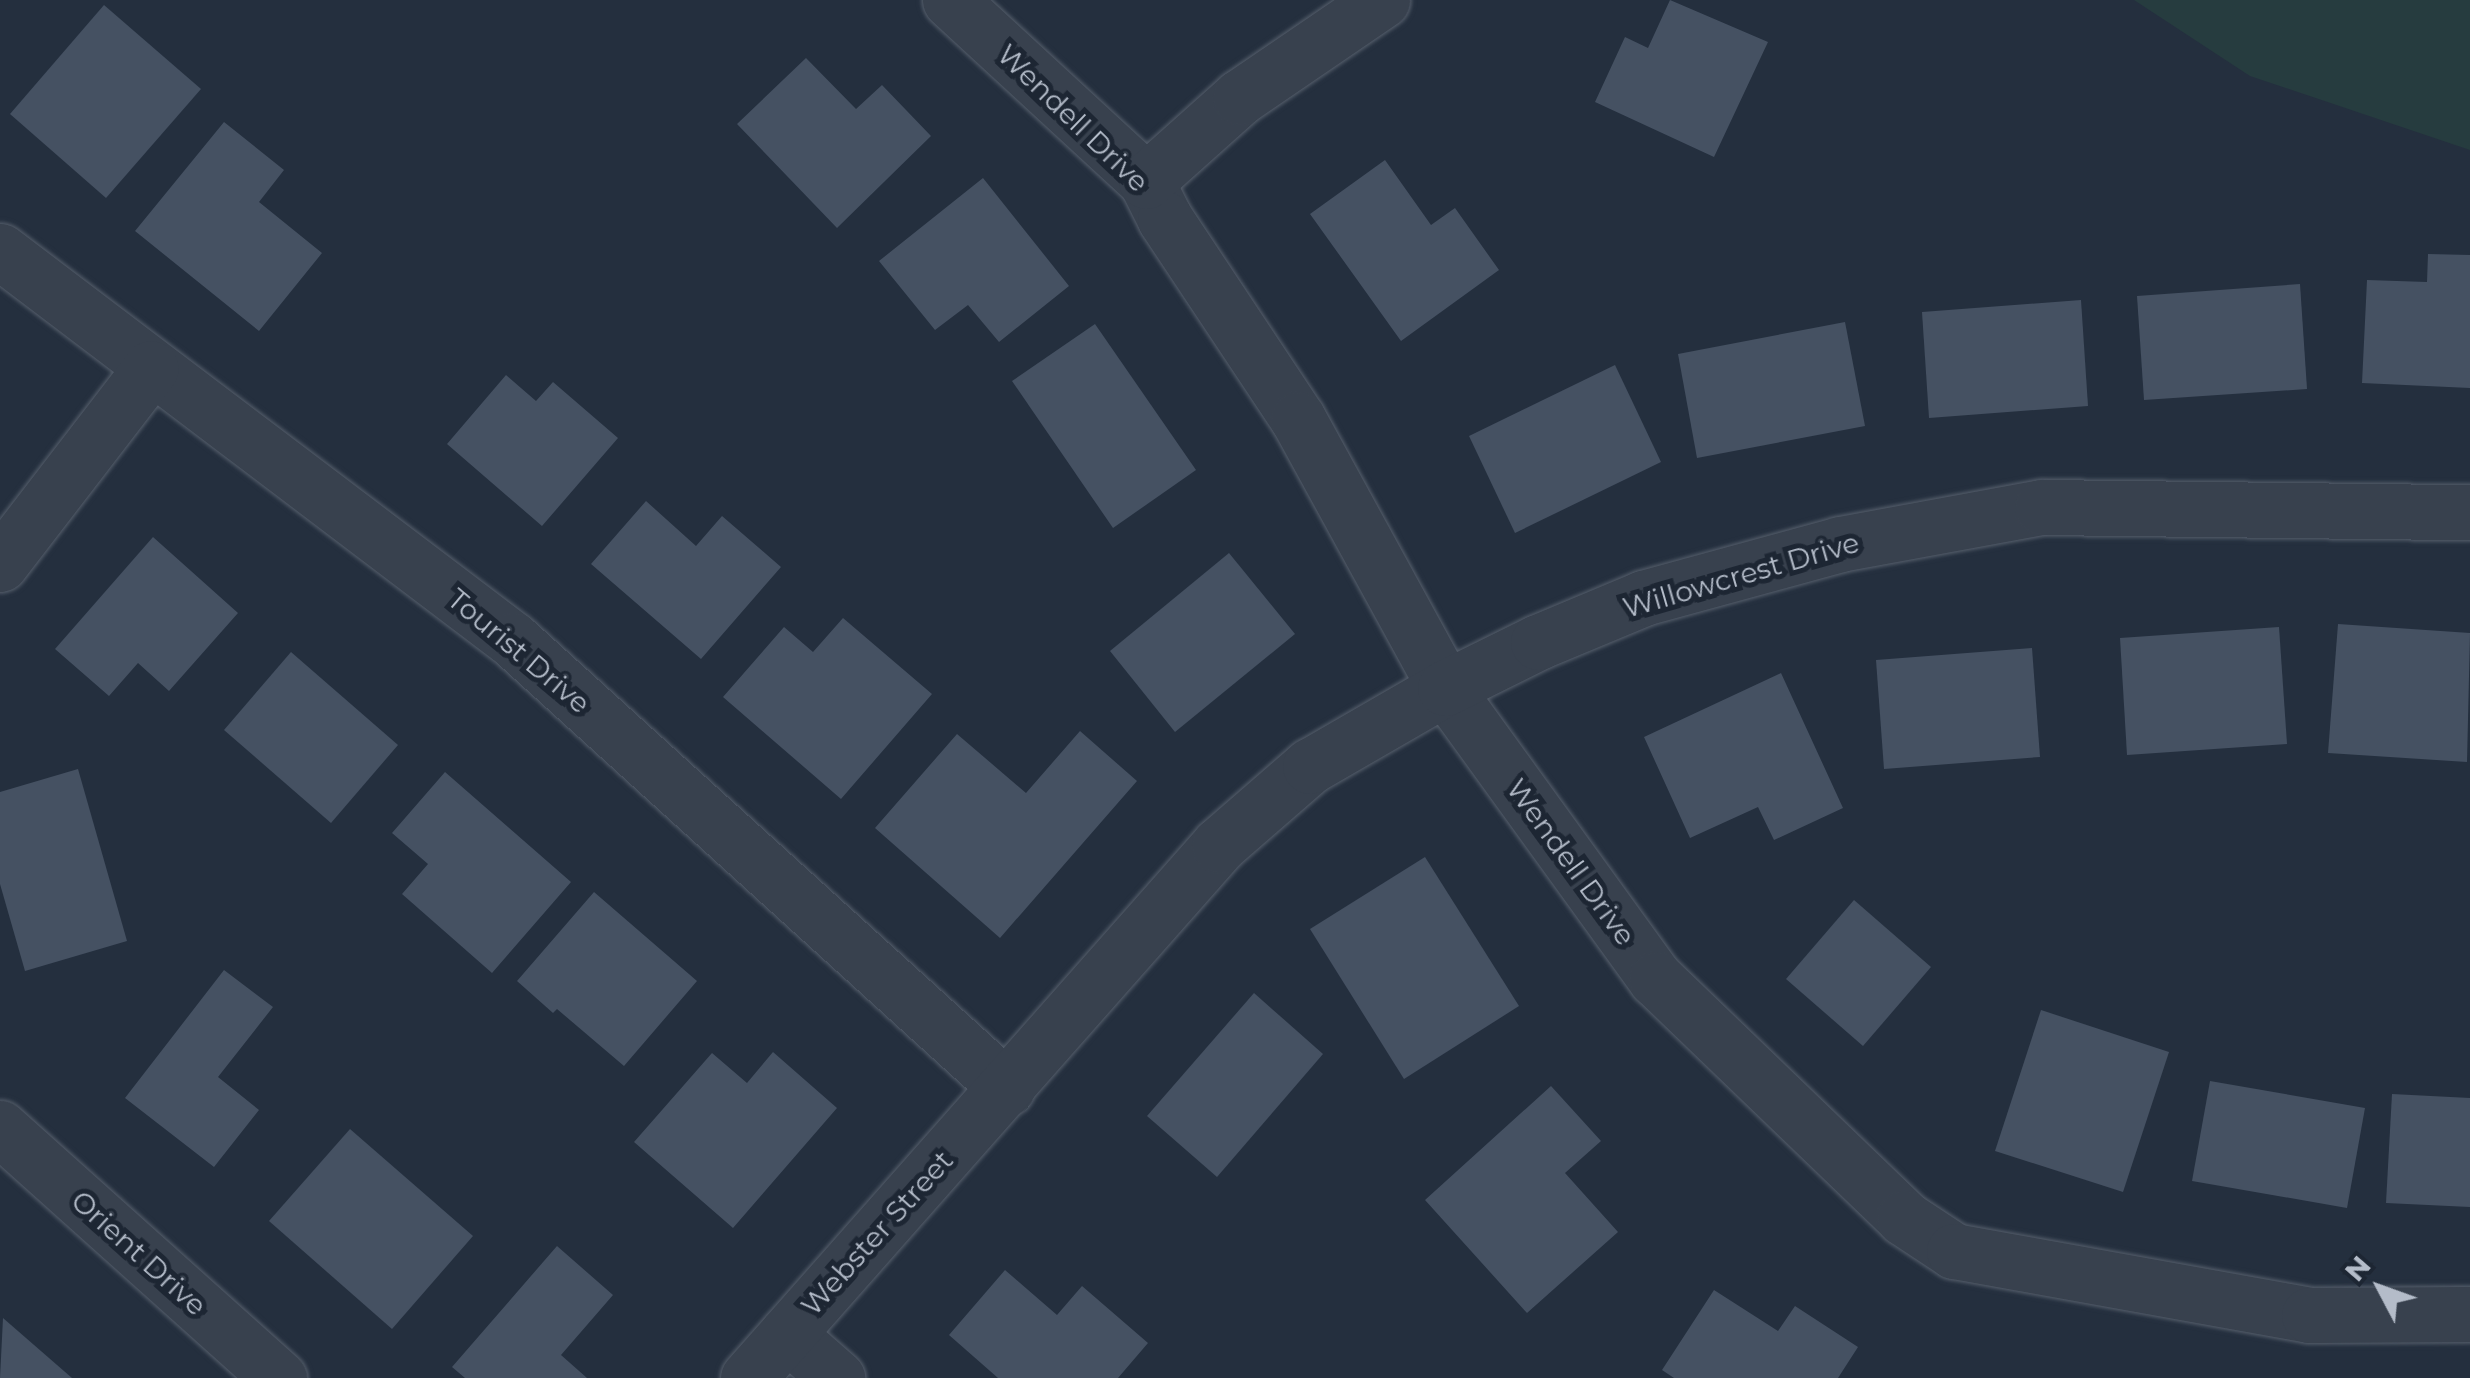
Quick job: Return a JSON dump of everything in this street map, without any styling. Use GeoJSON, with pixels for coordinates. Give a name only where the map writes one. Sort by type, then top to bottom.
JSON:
{"type":"FeatureCollection","features":[{"type":"Feature","properties":{"kind":"street","name":"Wendell Drive"},"geometry":{"type":"LineString","coordinates":[[950,0],[1146,180],[1165,219],[1298,418],[1445,688],[1656,978],[1904,1218],[1954,1251],[2310,1315],[2470,1314]]}},
{"type":"Feature","properties":{"kind":"street"},"geometry":{"type":"LineString","coordinates":[[1146,180],[1240,97],[1382,0]]}},
{"type":"Feature","properties":{"kind":"street","name":"Tourist Drive"},"geometry":{"type":"LineString","coordinates":[[0,251],[514,640],[1006,1088]]}},
{"type":"Feature","properties":{"kind":"street"},"geometry":{"type":"LineString","coordinates":[[0,564],[152,368]]}},
{"type":"Feature","properties":{"kind":"street","name":"Willowcrest Drive"},"geometry":{"type":"LineString","coordinates":[[1006,1088],[1219,845],[1310,766],[1445,688],[1538,642],[1643,598],[1840,544],[2042,507],[2470,512]]}},
{"type":"Feature","properties":{"kind":"street","name":"Webster Street"},"geometry":{"type":"LineString","coordinates":[[748,1378],[1006,1088]]}},
{"type":"Feature","properties":{"kind":"street","name":"Orient Drive"},"geometry":{"type":"LineString","coordinates":[[0,1128],[279,1378]]}},
{"type":"Feature","properties":{"kind":"street"},"geometry":{"type":"LineString","coordinates":[[787,1334],[837,1378]]}},
{"type":"Feature","properties":{"kind":"green space"},"geometry":{"type":"Polygon","coordinates":[[[2134,0],[2470,0],[2470,150],[2250,76],[2134,0]]]}},
{"type":"Feature","properties":{"kind":"building"},"geometry":{"type":"Polygon","coordinates":[[[1670,0],[1768,42],[1714,157],[1595,102],[1625,37],[1648,48],[1670,0]]]}},
{"type":"Feature","properties":{"kind":"building"},"geometry":{"type":"Polygon","coordinates":[[[104,5],[201,89],[106,198],[10,114],[104,5]]]}},
{"type":"Feature","properties":{"kind":"building"},"geometry":{"type":"Polygon","coordinates":[[[806,58],[856,109],[882,85],[931,136],[837,228],[737,124],[806,58]]]}},
{"type":"Feature","properties":{"kind":"building"},"geometry":{"type":"Polygon","coordinates":[[[224,122],[284,170],[259,202],[322,253],[259,331],[135,231],[224,122]]]}},
{"type":"Feature","properties":{"kind":"building"},"geometry":{"type":"Polygon","coordinates":[[[1385,160],[1431,225],[1455,208],[1499,270],[1401,341],[1310,214],[1385,160]]]}},
{"type":"Feature","properties":{"kind":"building"},"geometry":{"type":"Polygon","coordinates":[[[983,178],[1069,286],[999,342],[968,305],[935,330],[879,261],[983,178]]]}},
{"type":"Feature","properties":{"kind":"building"},"geometry":{"type":"Polygon","coordinates":[[[2428,254],[2470,255],[2470,388],[2362,383],[2367,280],[2427,282],[2428,254]]]}},
{"type":"Feature","properties":{"kind":"building"},"geometry":{"type":"Polygon","coordinates":[[[2300,284],[2307,389],[2144,400],[2137,296],[2300,284]]]}},
{"type":"Feature","properties":{"kind":"building"},"geometry":{"type":"Polygon","coordinates":[[[2081,300],[2088,406],[1929,418],[1922,312],[2081,300]]]}},
{"type":"Feature","properties":{"kind":"building"},"geometry":{"type":"Polygon","coordinates":[[[1845,322],[1865,426],[1697,458],[1678,354],[1845,322]]]}},
{"type":"Feature","properties":{"kind":"building"},"geometry":{"type":"Polygon","coordinates":[[[1095,324],[1196,470],[1113,528],[1012,381],[1095,324]]]}},
{"type":"Feature","properties":{"kind":"building"},"geometry":{"type":"Polygon","coordinates":[[[1615,365],[1661,462],[1515,533],[1469,436],[1615,365]]]}},
{"type":"Feature","properties":{"kind":"building"},"geometry":{"type":"Polygon","coordinates":[[[506,375],[536,401],[553,382],[618,438],[542,526],[447,444],[506,375]]]}},
{"type":"Feature","properties":{"kind":"building"},"geometry":{"type":"Polygon","coordinates":[[[646,501],[696,546],[722,516],[781,567],[701,659],[591,564],[646,501]]]}},
{"type":"Feature","properties":{"kind":"building"},"geometry":{"type":"Polygon","coordinates":[[[153,537],[238,613],[169,691],[138,663],[109,696],[55,649],[153,537]]]}},
{"type":"Feature","properties":{"kind":"building"},"geometry":{"type":"Polygon","coordinates":[[[1229,553],[1295,634],[1175,732],[1110,651],[1229,553]]]}},
{"type":"Feature","properties":{"kind":"building"},"geometry":{"type":"Polygon","coordinates":[[[843,618],[932,694],[841,799],[723,697],[784,627],[813,652],[843,618]]]}},
{"type":"Feature","properties":{"kind":"building"},"geometry":{"type":"Polygon","coordinates":[[[2338,624],[2470,633],[2467,762],[2328,753],[2338,624]]]}},
{"type":"Feature","properties":{"kind":"building"},"geometry":{"type":"Polygon","coordinates":[[[2279,627],[2287,744],[2127,755],[2120,638],[2279,627]]]}},
{"type":"Feature","properties":{"kind":"building"},"geometry":{"type":"Polygon","coordinates":[[[2032,648],[2040,757],[1884,769],[1876,660],[2032,648]]]}},
{"type":"Feature","properties":{"kind":"building"},"geometry":{"type":"Polygon","coordinates":[[[291,652],[398,745],[331,823],[224,730],[291,652]]]}},
{"type":"Feature","properties":{"kind":"building"},"geometry":{"type":"Polygon","coordinates":[[[1781,673],[1843,808],[1774,840],[1758,807],[1690,838],[1644,737],[1781,673]]]}},
{"type":"Feature","properties":{"kind":"building"},"geometry":{"type":"Polygon","coordinates":[[[1080,731],[1137,781],[1000,938],[875,828],[957,734],[1026,793],[1080,731]]]}},
{"type":"Feature","properties":{"kind":"building"},"geometry":{"type":"Polygon","coordinates":[[[78,769],[127,941],[25,971],[0,884],[0,792],[78,769]]]}},
{"type":"Feature","properties":{"kind":"building"},"geometry":{"type":"Polygon","coordinates":[[[445,772],[571,882],[492,973],[402,894],[428,864],[392,833],[445,772]]]}},
{"type":"Feature","properties":{"kind":"building"},"geometry":{"type":"Polygon","coordinates":[[[1425,857],[1519,1006],[1404,1079],[1310,929],[1425,857]]]}},
{"type":"Feature","properties":{"kind":"building"},"geometry":{"type":"Polygon","coordinates":[[[594,892],[697,981],[624,1066],[517,981],[594,892]]]}},
{"type":"Feature","properties":{"kind":"building"},"geometry":{"type":"Polygon","coordinates":[[[1854,900],[1931,967],[1863,1046],[1786,979],[1854,900]]]}},
{"type":"Feature","properties":{"kind":"building"},"geometry":{"type":"Polygon","coordinates":[[[224,970],[273,1007],[218,1077],[259,1110],[214,1167],[125,1098],[224,970]]]}},
{"type":"Feature","properties":{"kind":"building"},"geometry":{"type":"Polygon","coordinates":[[[1254,993],[1323,1054],[1217,1177],[1147,1116],[1254,993]]]}},
{"type":"Feature","properties":{"kind":"building"},"geometry":{"type":"Polygon","coordinates":[[[2041,1010],[2169,1052],[2123,1192],[1995,1151],[2041,1010]]]}},
{"type":"Feature","properties":{"kind":"building"},"geometry":{"type":"Polygon","coordinates":[[[773,1052],[837,1108],[733,1228],[634,1142],[712,1053],[747,1083],[773,1052]]]}},
{"type":"Feature","properties":{"kind":"building"},"geometry":{"type":"Polygon","coordinates":[[[2210,1081],[2365,1108],[2347,1208],[2192,1181],[2210,1081]]]}},
{"type":"Feature","properties":{"kind":"building"},"geometry":{"type":"Polygon","coordinates":[[[1551,1086],[1601,1141],[1565,1173],[1618,1232],[1527,1313],[1425,1200],[1551,1086]]]}},
{"type":"Feature","properties":{"kind":"building"},"geometry":{"type":"Polygon","coordinates":[[[2392,1094],[2470,1098],[2470,1207],[2386,1203],[2392,1094]]]}},
{"type":"Feature","properties":{"kind":"building"},"geometry":{"type":"Polygon","coordinates":[[[350,1129],[473,1236],[392,1329],[269,1221],[350,1129]]]}},
{"type":"Feature","properties":{"kind":"building"},"geometry":{"type":"Polygon","coordinates":[[[557,1246],[613,1295],[561,1355],[587,1378],[465,1378],[452,1367],[557,1246]]]}},
{"type":"Feature","properties":{"kind":"building"},"geometry":{"type":"Polygon","coordinates":[[[1005,1270],[1057,1315],[1082,1286],[1148,1343],[1118,1378],[998,1378],[949,1335],[1005,1270]]]}},
{"type":"Feature","properties":{"kind":"building"},"geometry":{"type":"Polygon","coordinates":[[[1714,1290],[1778,1331],[1795,1306],[1858,1347],[1838,1378],[1674,1378],[1662,1370],[1714,1290]]]}},
{"type":"Feature","properties":{"kind":"building"},"geometry":{"type":"Polygon","coordinates":[[[3,1318],[72,1378],[0,1378],[3,1318]]]}}]}
